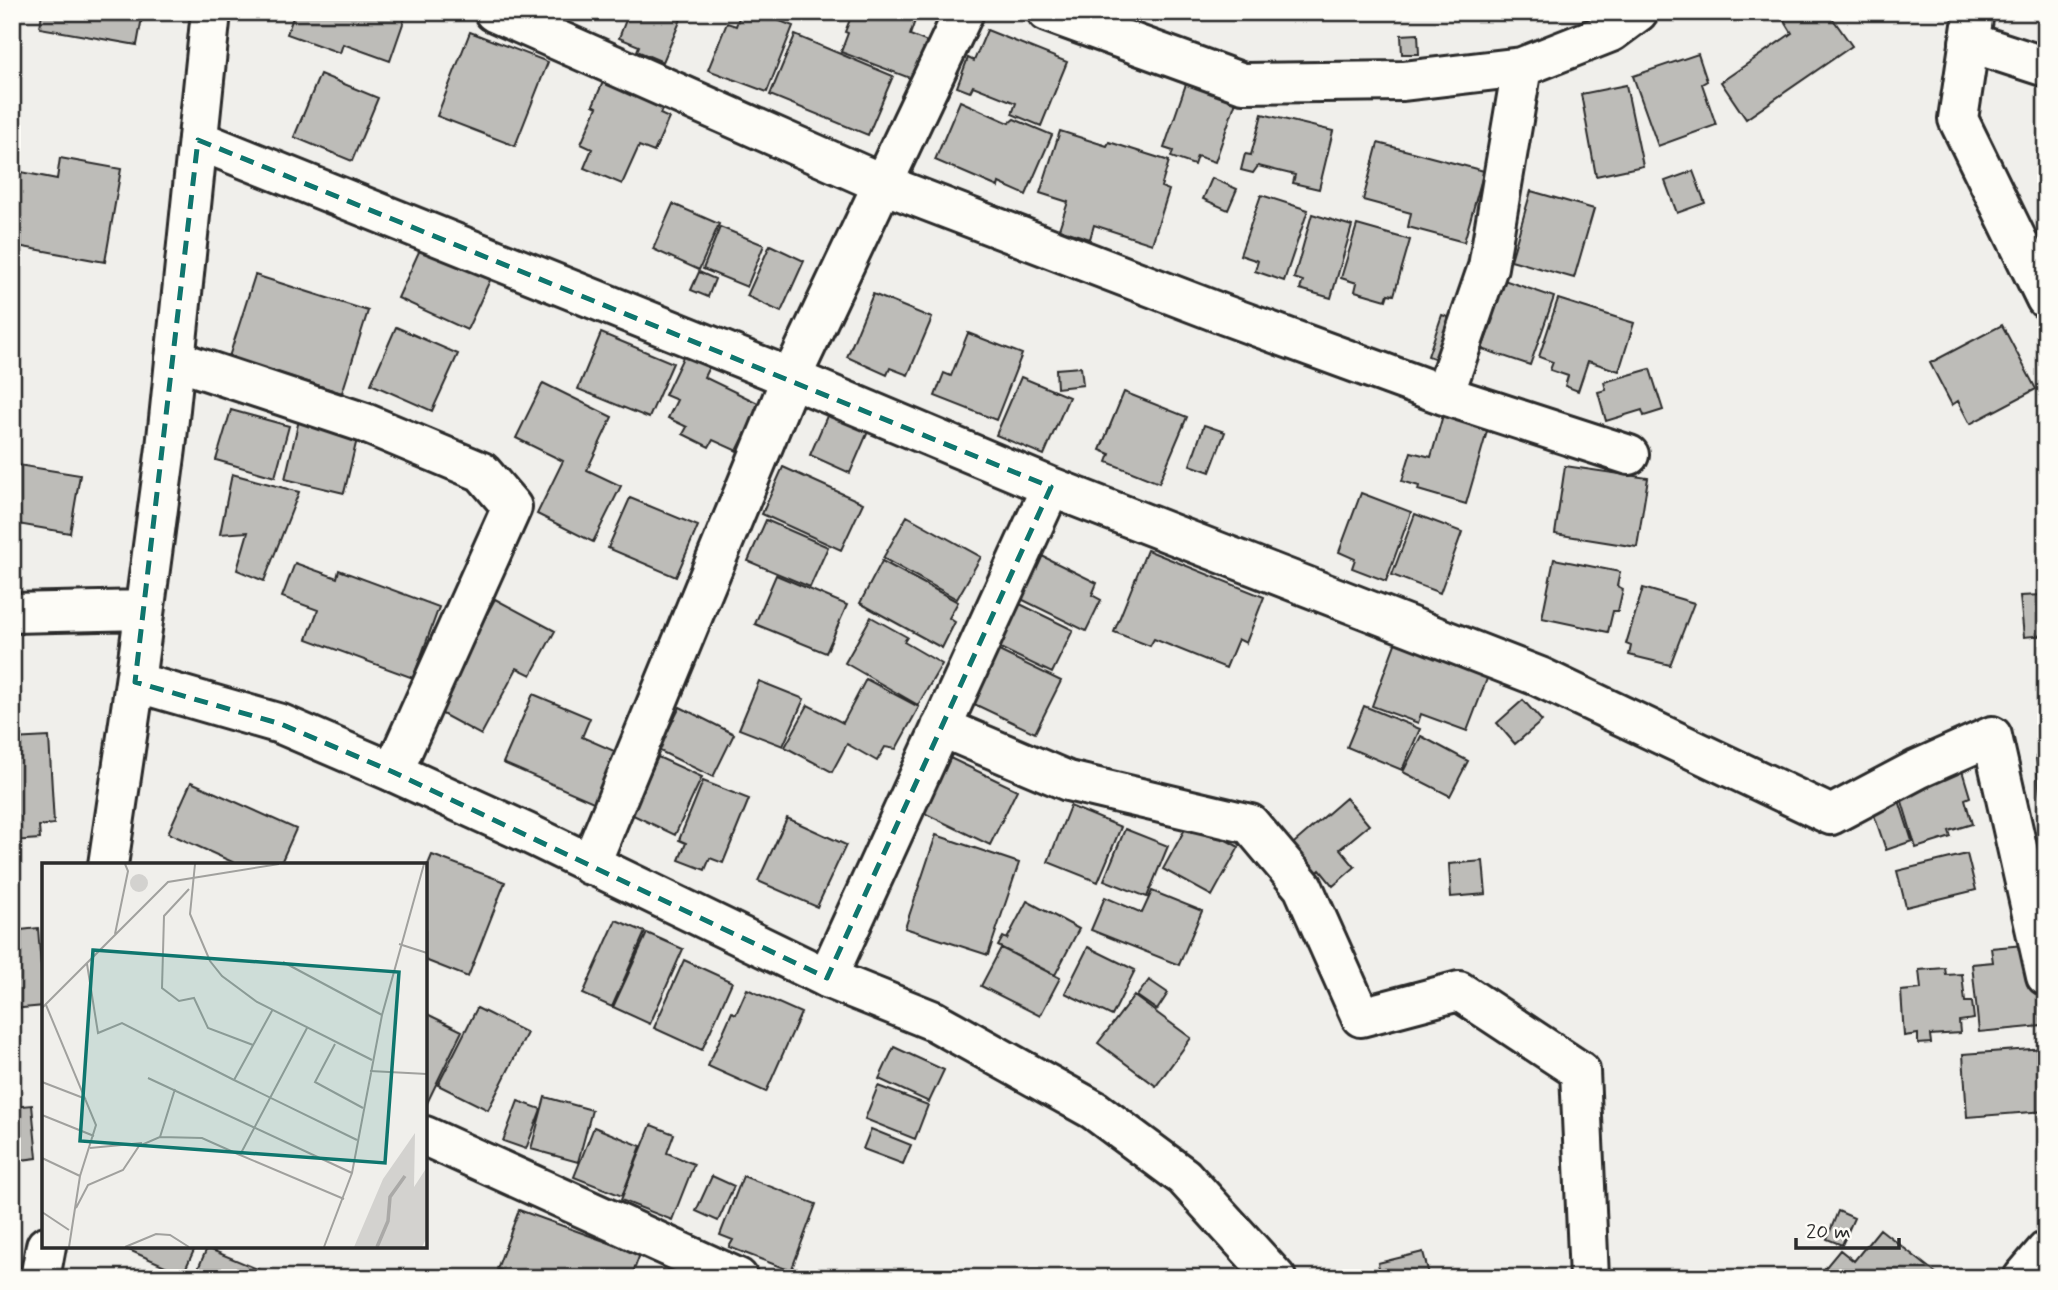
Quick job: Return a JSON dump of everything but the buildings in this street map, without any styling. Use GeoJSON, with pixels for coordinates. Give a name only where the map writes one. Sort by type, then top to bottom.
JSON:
{"type":"FeatureCollection","features":[{"type":"Feature","properties":{"kind":"street"},"geometry":{"type":"LineString","coordinates":[[108,863],[166,448],[211,12]]}},
{"type":"Feature","properties":{"kind":"street"},"geometry":{"type":"LineString","coordinates":[[494,12],[883,184],[1225,315],[1444,395],[1629,455]]}},
{"type":"Feature","properties":{"kind":"street"},"geometry":{"type":"LineString","coordinates":[[590,865],[791,378],[964,12]]}},
{"type":"Feature","properties":{"kind":"street"},"geometry":{"type":"LineString","coordinates":[[1047,12],[1243,83],[1403,81],[1522,67],[1611,32],[1644,14]]}},
{"type":"Feature","properties":{"kind":"street"},"geometry":{"type":"LineString","coordinates":[[2043,290],[1958,119],[1971,27],[2046,67]]}},
{"type":"Feature","properties":{"kind":"street"},"geometry":{"type":"LineString","coordinates":[[1444,395],[1489,267],[1522,67]]}},
{"type":"Feature","properties":{"kind":"street"},"geometry":{"type":"LineString","coordinates":[[198,140],[791,378],[1051,487],[1540,677],[1831,815],[1918,768],[1992,736],[2046,976]]}},
{"type":"Feature","properties":{"kind":"street"},"geometry":{"type":"LineString","coordinates":[[175,360],[365,423],[482,472],[512,507],[393,772]]}},
{"type":"Feature","properties":{"kind":"street"},"geometry":{"type":"LineString","coordinates":[[827,978],[1051,487]]}},
{"type":"Feature","properties":{"kind":"street"},"geometry":{"type":"LineString","coordinates":[[12,613],[144,610]]}},
{"type":"Feature","properties":{"kind":"street"},"geometry":{"type":"LineString","coordinates":[[135,682],[281,724],[527,834],[827,978],[934,1021],[1094,1110],[1184,1177],[1276,1278]]}},
{"type":"Feature","properties":{"kind":"street"},"geometry":{"type":"LineString","coordinates":[[941,727],[1068,781],[1250,824],[1303,887],[1361,1017],[1459,991],[1580,1071],[1589,1278]]}},
{"type":"Feature","properties":{"kind":"street"},"geometry":{"type":"LineString","coordinates":[[427,1137],[738,1278]]}},
{"type":"Feature","properties":{"kind":"street"},"geometry":{"type":"LineString","coordinates":[[40,1278],[46,1248]]}},
{"type":"Feature","properties":{"kind":"street"},"geometry":{"type":"LineString","coordinates":[[2023,1278],[2046,1251]]}},
{"type":"Feature","properties":{"kind":"highlighted area"},"geometry":{"type":"Polygon","coordinates":[[[198,140],[1051,487],[827,978],[393,772],[281,724],[135,682],[198,140]]]}}]}
